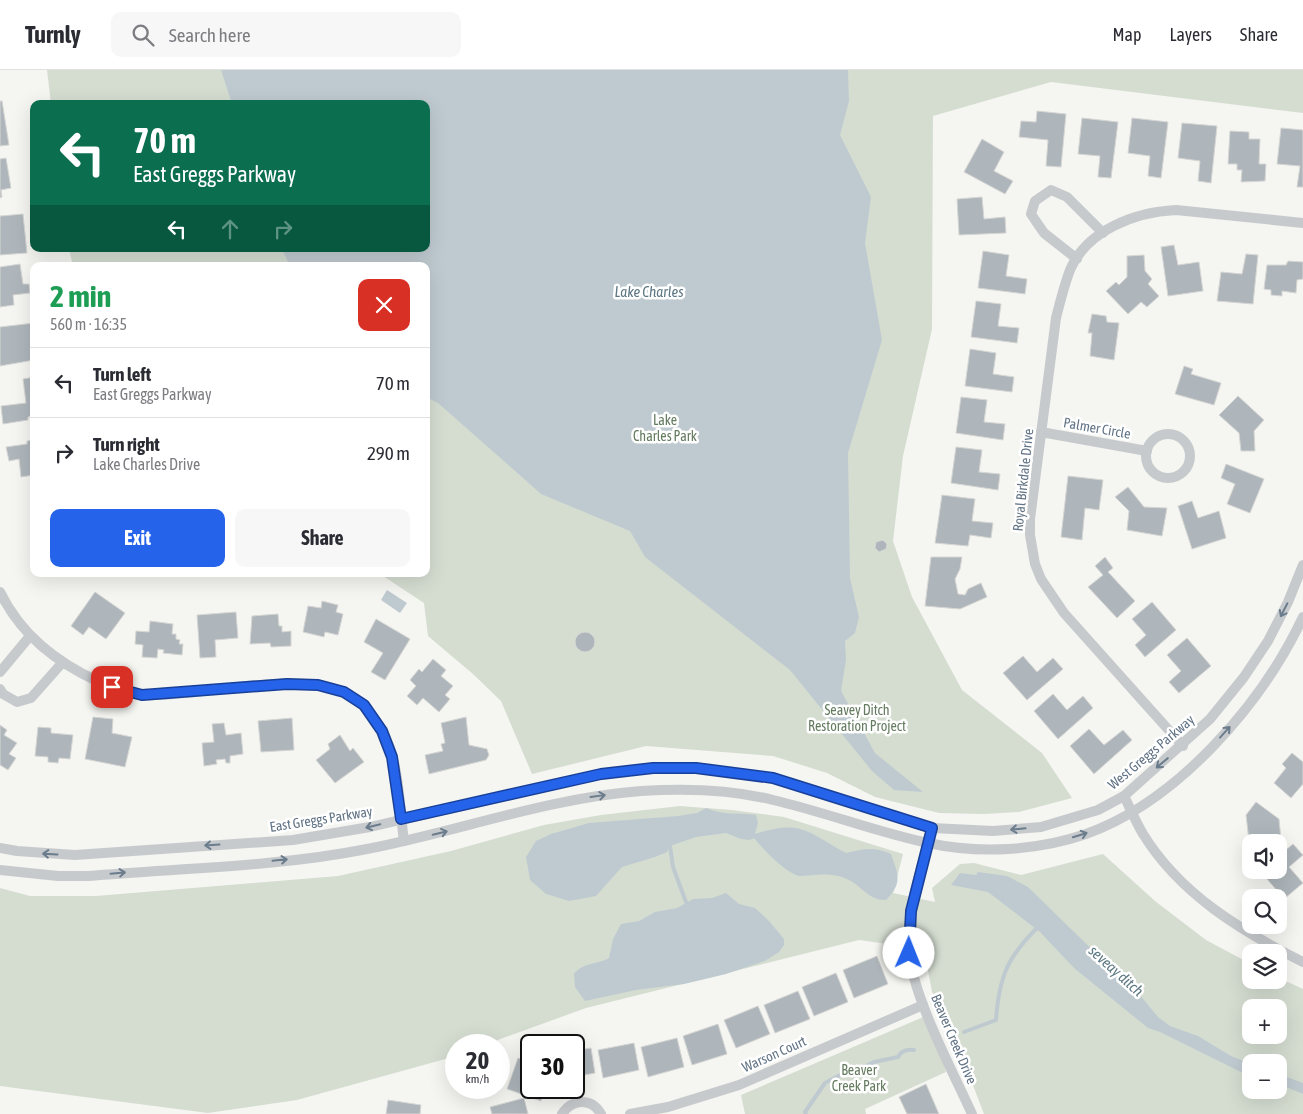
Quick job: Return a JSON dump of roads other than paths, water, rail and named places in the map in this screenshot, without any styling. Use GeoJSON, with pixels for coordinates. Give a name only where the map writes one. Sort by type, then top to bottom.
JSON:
{"type":"FeatureCollection","features":[{"type":"Feature","properties":{"kind":"street"},"geometry":{"type":"LineString","coordinates":[[1077,259],[1044,233],[1031,214],[1035,200],[1051,190],[1067,196],[1103,233]]}},
{"type":"Feature","properties":{"kind":"street","name":"Royal Birkdale Drive"},"geometry":{"type":"LineString","coordinates":[[1183,746],[1064,613],[1041,579],[1030,535],[1056,318],[1071,268],[1077,259],[1087,246],[1103,233],[1125,220],[1155,211],[1176,210],[1303,223]]}},
{"type":"Feature","properties":{"kind":"street","name":"Palmer Circle"},"geometry":{"type":"LineString","coordinates":[[1041,432],[1147,451]]}},
{"type":"Feature","properties":{"kind":"street","name":"Palmer Circle"},"geometry":{"type":"LineString","coordinates":[[1160,436],[1174,436],[1186,445],[1189,451],[1188,464],[1180,474],[1167,478],[1160,477],[1149,468],[1146,461],[1147,451],[1153,440],[1160,436]]}},
{"type":"Feature","properties":{"kind":"street","name":"West Greggs Parkway"},"geometry":{"type":"LineString","coordinates":[[932,828],[993,831],[1041,827],[1098,810],[1124,796],[1183,746],[1210,720],[1244,677],[1268,641],[1288,602],[1303,565]]}},
{"type":"Feature","properties":{"kind":"street"},"geometry":{"type":"LineString","coordinates":[[0,592],[8,609],[30,636],[62,663],[112,687],[142,695],[287,684],[318,685],[344,692],[364,705],[382,731],[392,757],[404,841]]}},
{"type":"Feature","properties":{"kind":"street"},"geometry":{"type":"LineString","coordinates":[[0,870],[58,876],[88,876],[282,860],[363,850],[568,801],[620,793],[673,789],[733,792],[773,800],[928,843],[1002,849],[1044,844],[1083,834],[1132,811],[1189,769],[1237,719],[1283,656],[1303,617]]}},
{"type":"Feature","properties":{"kind":"street"},"geometry":{"type":"LineString","coordinates":[[0,672],[30,636]]}},
{"type":"Feature","properties":{"kind":"street"},"geometry":{"type":"LineString","coordinates":[[0,689],[3,694],[17,702],[31,698],[62,663]]}},
{"type":"Feature","properties":{"kind":"street","name":"East Greggs Parkway"},"geometry":{"type":"LineString","coordinates":[[0,848],[75,855],[294,840],[370,827],[601,774],[653,768],[696,768],[773,778],[932,828]]}},
{"type":"Feature","properties":{"kind":"street"},"geometry":{"type":"LineString","coordinates":[[1124,796],[1156,852],[1188,890],[1228,920],[1303,962]]}},
{"type":"Feature","properties":{"kind":"street","name":"Beaver Creek Drive"},"geometry":{"type":"LineString","coordinates":[[932,828],[911,911],[908,936],[911,968],[923,1004],[972,1114]]}},
{"type":"Feature","properties":{"kind":"street","name":"Warson Court"},"geometry":{"type":"LineString","coordinates":[[630,1114],[668,1107],[739,1085],[923,1004]]}},
{"type":"Feature","properties":{"kind":"street"},"geometry":{"type":"LineString","coordinates":[[562,1114],[566,1108],[578,1102],[592,1104],[601,1114]]}},
{"type":"Feature","properties":{"kind":"water","name":"Lake Charles"},"geometry":{"type":"Polygon","coordinates":[[[221,70],[848,70],[849,101],[840,135],[871,197],[865,243],[882,340],[848,453],[850,578],[859,617],[855,633],[845,641],[846,660],[841,691],[875,753],[923,792],[894,790],[872,771],[790,670],[645,557],[630,531],[541,494],[438,403],[430,399],[430,262],[288,262],[283,252],[430,252],[430,100],[231,100],[221,70]]]}},
{"type":"Feature","properties":{"kind":"water"},"geometry":{"type":"Polygon","coordinates":[[[387,590],[407,603],[400,613],[381,600],[387,590]]]}},
{"type":"Feature","properties":{"kind":"water"},"geometry":{"type":"Polygon","coordinates":[[[706,808],[725,813],[756,815],[758,823],[755,834],[784,828],[794,828],[804,830],[846,853],[869,849],[885,851],[891,854],[896,867],[898,878],[895,888],[886,900],[880,900],[841,877],[797,875],[776,861],[754,838],[750,840],[741,839],[726,833],[696,837],[670,846],[667,852],[655,857],[622,867],[596,896],[569,901],[546,894],[530,880],[526,857],[536,841],[551,834],[589,823],[678,816],[697,813],[706,808]]]}},
{"type":"Feature","properties":{"kind":"water"},"geometry":{"type":"Polygon","coordinates":[[[978,872],[1007,876],[1028,887],[1111,968],[1130,983],[1158,1017],[1170,1026],[1198,1036],[1242,1060],[1242,1073],[1160,1032],[1148,1028],[1074,968],[1040,932],[988,892],[951,885],[960,873],[976,875],[978,872]]]}},
{"type":"Feature","properties":{"kind":"water"},"geometry":{"type":"Polygon","coordinates":[[[726,893],[739,904],[755,908],[769,921],[784,939],[784,945],[779,952],[765,961],[726,974],[684,984],[636,990],[585,1001],[575,987],[574,974],[578,970],[609,958],[613,939],[621,924],[639,921],[655,912],[677,908],[693,899],[712,898],[726,893]]]}},
{"type":"Feature","properties":{"kind":"water"},"geometry":{"type":"Polygon","coordinates":[[[1287,1077],[1303,1083],[1303,1094],[1287,1087],[1287,1077]]]}},
{"type":"Feature","properties":{"kind":"waterway"},"geometry":{"type":"LineString","coordinates":[[670,846],[673,867],[686,902]]}},
{"type":"Feature","properties":{"kind":"waterway"},"geometry":{"type":"LineString","coordinates":[[964,1032],[996,1020],[997,1005],[1007,968],[1020,947],[1040,925]]}},
{"type":"Feature","properties":{"kind":"waterway"},"geometry":{"type":"LineString","coordinates":[[806,1114],[805,1112],[825,1083],[844,1073],[852,1073],[874,1062],[898,1057],[904,1051],[914,1050]]}},
{"type":"Feature","properties":{"kind":"park label","name":"Lake Charles Park"},"geometry":{"type":"Point","coordinates":[665,428]}},
{"type":"Feature","properties":{"kind":"park label","name":"Seavey Ditch Restoration Project"},"geometry":{"type":"Point","coordinates":[857,718]}},
{"type":"Feature","properties":{"kind":"park label","name":"Beaver Creek Park"},"geometry":{"type":"Point","coordinates":[859,1078]}},
{"type":"Feature","properties":{"kind":"water label","name":"seveay ditch"},"geometry":{"type":"Point","coordinates":[1116,971]}}]}
